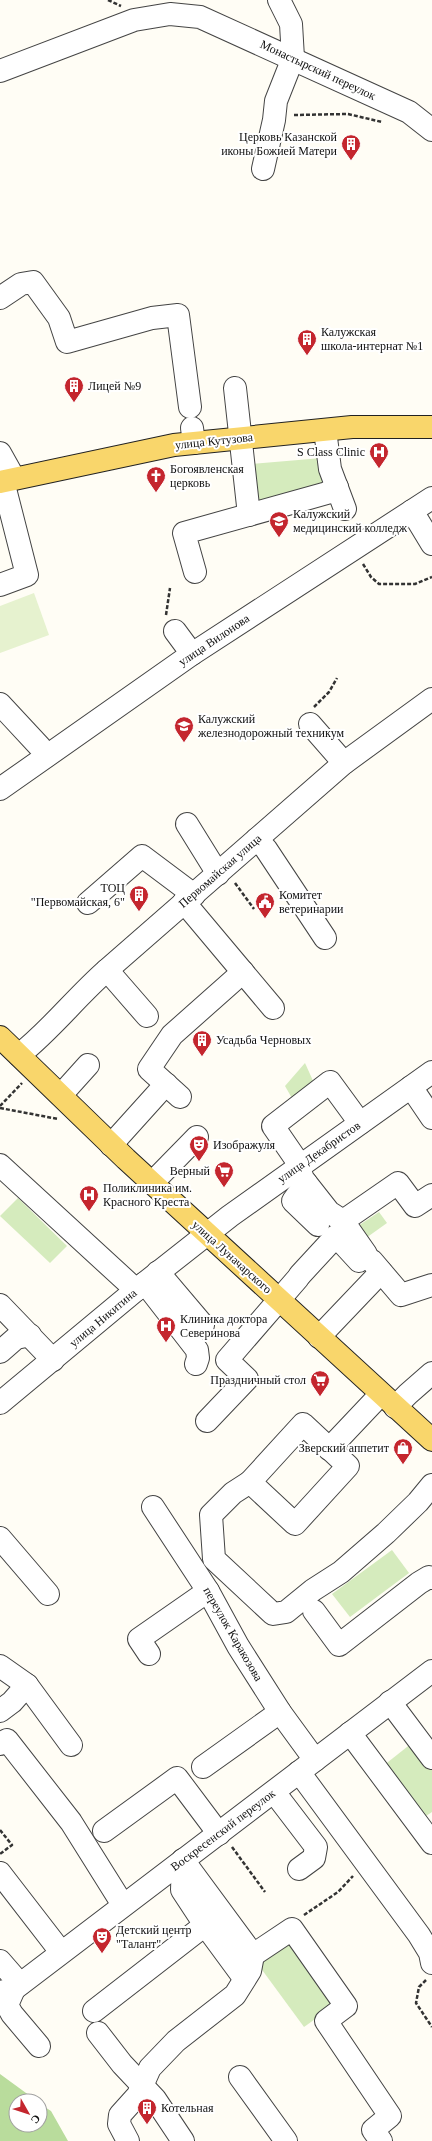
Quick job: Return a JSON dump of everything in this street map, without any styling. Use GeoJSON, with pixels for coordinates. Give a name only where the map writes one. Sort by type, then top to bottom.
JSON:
{"type":"FeatureCollection","features":[{"type":"Feature","properties":{"kind":"main road","name":"улица Кутузова"},"geometry":{"type":"LineString","coordinates":[[6,480],[174,446],[193,436],[240,438],[352,427],[432,427]]}},
{"type":"Feature","properties":{"kind":"main road","name":"улица Луначарского"},"geometry":{"type":"LineString","coordinates":[[6,1045],[207,1234],[432,1440]]}},
{"type":"Feature","properties":{"kind":"street"},"geometry":{"type":"LineString","coordinates":[[263,169],[274,120],[276,100],[293,58],[291,24],[279,0]]}},
{"type":"Feature","properties":{"kind":"street","name":"Монастырский переулок"},"geometry":{"type":"LineString","coordinates":[[0,71],[134,20],[170,14],[200,17],[409,112],[432,130]]}},
{"type":"Feature","properties":{"kind":"street"},"geometry":{"type":"LineString","coordinates":[[0,298],[21,284],[33,282],[59,318],[67,342],[152,318],[178,315],[190,406]]}},
{"type":"Feature","properties":{"kind":"street"},"geometry":{"type":"LineString","coordinates":[[235,388],[249,515]]}},
{"type":"Feature","properties":{"kind":"street"},"geometry":{"type":"LineString","coordinates":[[325,430],[330,469],[344,509]]}},
{"type":"Feature","properties":{"kind":"street"},"geometry":{"type":"LineString","coordinates":[[0,453],[27,575],[0,585]]}},
{"type":"Feature","properties":{"kind":"street"},"geometry":{"type":"LineString","coordinates":[[194,572],[184,533],[327,493],[337,487]]}},
{"type":"Feature","properties":{"kind":"street","name":"улица Вилонова"},"geometry":{"type":"LineString","coordinates":[[0,789],[192,654],[432,498]]}},
{"type":"Feature","properties":{"kind":"street"},"geometry":{"type":"LineString","coordinates":[[412,511],[432,544]]}},
{"type":"Feature","properties":{"kind":"street"},"geometry":{"type":"LineString","coordinates":[[175,631],[192,654]]}},
{"type":"Feature","properties":{"kind":"street","name":"Первомайская улица"},"geometry":{"type":"LineString","coordinates":[[6,1045],[37,1041],[79,994],[189,898],[224,876],[257,839],[344,763],[432,699]]}},
{"type":"Feature","properties":{"kind":"street"},"geometry":{"type":"LineString","coordinates":[[0,704],[40,747],[46,756]]}},
{"type":"Feature","properties":{"kind":"street"},"geometry":{"type":"LineString","coordinates":[[310,724],[344,763]]}},
{"type":"Feature","properties":{"kind":"street"},"geometry":{"type":"LineString","coordinates":[[187,824],[224,876]]}},
{"type":"Feature","properties":{"kind":"street"},"geometry":{"type":"LineString","coordinates":[[257,839],[266,849],[325,938]]}},
{"type":"Feature","properties":{"kind":"street"},"geometry":{"type":"LineString","coordinates":[[88,903],[142,856],[189,898],[243,972],[273,1008]]}},
{"type":"Feature","properties":{"kind":"street"},"geometry":{"type":"LineString","coordinates":[[107,970],[147,1016]]}},
{"type":"Feature","properties":{"kind":"street"},"geometry":{"type":"LineString","coordinates":[[112,1145],[173,1090],[149,1069],[172,1035],[243,972]]}},
{"type":"Feature","properties":{"kind":"street"},"geometry":{"type":"LineString","coordinates":[[61,1096],[88,1065]]}},
{"type":"Feature","properties":{"kind":"street","name":"улица Декабристов"},"geometry":{"type":"LineString","coordinates":[[207,1234],[302,1175],[360,1123],[432,1072]]}},
{"type":"Feature","properties":{"kind":"street"},"geometry":{"type":"LineString","coordinates":[[360,1123],[330,1082],[273,1126],[295,1158],[302,1175],[329,1212],[343,1221],[366,1254],[401,1295],[432,1285]]}},
{"type":"Feature","properties":{"kind":"street"},"geometry":{"type":"LineString","coordinates":[[411,1087],[432,1118]]}},
{"type":"Feature","properties":{"kind":"street"},"geometry":{"type":"LineString","coordinates":[[152,1183],[197,1137]]}},
{"type":"Feature","properties":{"kind":"street"},"geometry":{"type":"LineString","coordinates":[[0,1165],[202,1325]]}},
{"type":"Feature","properties":{"kind":"street"},"geometry":{"type":"LineString","coordinates":[[302,1175],[292,1200],[318,1225]]}},
{"type":"Feature","properties":{"kind":"street"},"geometry":{"type":"LineString","coordinates":[[343,1221],[398,1183],[415,1206],[432,1195]]}},
{"type":"Feature","properties":{"kind":"street","name":"улица Никитина"},"geometry":{"type":"LineString","coordinates":[[0,1403],[146,1282],[207,1234]]}},
{"type":"Feature","properties":{"kind":"street"},"geometry":{"type":"LineString","coordinates":[[207,1421],[246,1379],[227,1360],[299,1276],[336,1236],[359,1261],[366,1254]]}},
{"type":"Feature","properties":{"kind":"street"},"geometry":{"type":"LineString","coordinates":[[319,1337],[381,1272]]}},
{"type":"Feature","properties":{"kind":"street"},"geometry":{"type":"LineString","coordinates":[[146,1282],[197,1350],[196,1364]]}},
{"type":"Feature","properties":{"kind":"street"},"geometry":{"type":"LineString","coordinates":[[0,1305],[53,1360]]}},
{"type":"Feature","properties":{"kind":"street"},"geometry":{"type":"LineString","coordinates":[[0,1352],[16,1338],[30,1335]]}},
{"type":"Feature","properties":{"kind":"street"},"geometry":{"type":"LineString","coordinates":[[329,1448],[388,1401],[408,1394],[432,1373]]}},
{"type":"Feature","properties":{"kind":"street"},"geometry":{"type":"LineString","coordinates":[[250,1482],[295,1524],[348,1466],[303,1424],[250,1482],[232,1493],[211,1515],[214,1559],[273,1614],[286,1612],[313,1590],[341,1572],[386,1534],[418,1502],[432,1485]]}},
{"type":"Feature","properties":{"kind":"street","name":"переулок Каракозова"},"geometry":{"type":"LineString","coordinates":[[153,1507],[208,1591],[238,1646],[280,1712],[307,1766],[361,1857],[420,1935],[430,1953],[430,1970]]}},
{"type":"Feature","properties":{"kind":"street"},"geometry":{"type":"LineString","coordinates":[[0,1538],[48,1594]]}},
{"type":"Feature","properties":{"kind":"street"},"geometry":{"type":"LineString","coordinates":[[314,1611],[339,1645],[419,1583],[432,1578]]}},
{"type":"Feature","properties":{"kind":"street"},"geometry":{"type":"LineString","coordinates":[[150,1654],[138,1639],[208,1591]]}},
{"type":"Feature","properties":{"kind":"street"},"geometry":{"type":"LineString","coordinates":[[0,1666],[26,1685],[70,1745]]}},
{"type":"Feature","properties":{"kind":"street","name":"Воскресенский переулок"},"geometry":{"type":"LineString","coordinates":[[11,1988],[183,1860],[224,1838],[274,1792],[432,1671]]}},
{"type":"Feature","properties":{"kind":"street"},"geometry":{"type":"LineString","coordinates":[[0,1711],[12,1702],[26,1685]]}},
{"type":"Feature","properties":{"kind":"street"},"geometry":{"type":"LineString","coordinates":[[390,1702],[432,1758]]}},
{"type":"Feature","properties":{"kind":"street"},"geometry":{"type":"LineString","coordinates":[[202,1767],[280,1712]]}},
{"type":"Feature","properties":{"kind":"street"},"geometry":{"type":"LineString","coordinates":[[350,1733],[432,1842]]}},
{"type":"Feature","properties":{"kind":"street"},"geometry":{"type":"LineString","coordinates":[[0,1744],[7,1740],[71,1822],[123,1905]]}},
{"type":"Feature","properties":{"kind":"street"},"geometry":{"type":"LineString","coordinates":[[104,1831],[177,1778],[224,1838]]}},
{"type":"Feature","properties":{"kind":"street"},"geometry":{"type":"LineString","coordinates":[[274,1792],[316,1847],[314,1858],[299,1869]]}},
{"type":"Feature","properties":{"kind":"street"},"geometry":{"type":"LineString","coordinates":[[183,1860],[182,1890],[204,1925],[244,1978]]}},
{"type":"Feature","properties":{"kind":"street"},"geometry":{"type":"LineString","coordinates":[[183,1860],[253,1955]]}},
{"type":"Feature","properties":{"kind":"street"},"geometry":{"type":"LineString","coordinates":[[2,1862],[61,1952]]}},
{"type":"Feature","properties":{"kind":"street"},"geometry":{"type":"LineString","coordinates":[[94,2011],[204,1925]]}},
{"type":"Feature","properties":{"kind":"street"},"geometry":{"type":"LineString","coordinates":[[128,2141],[119,2124],[120,2115],[138,2095],[150,2068],[176,2041],[235,1995],[250,1970],[253,1955],[292,1929],[346,2006],[326,2021],[390,2116],[373,2130],[381,2141]]}},
{"type":"Feature","properties":{"kind":"street"},"geometry":{"type":"LineString","coordinates":[[0,1961],[11,1988],[7,2005],[12,2014],[39,2046]]}},
{"type":"Feature","properties":{"kind":"street"},"geometry":{"type":"LineString","coordinates":[[98,2033],[122,2064],[155,2099],[183,2141]]}},
{"type":"Feature","properties":{"kind":"street"},"geometry":{"type":"LineString","coordinates":[[240,2077],[286,2141]]}},
{"type":"Feature","properties":{"kind":"path"},"geometry":{"type":"LineString","coordinates":[[274,120],[298,114],[348,114],[389,124]]}},
{"type":"Feature","properties":{"kind":"path"},"geometry":{"type":"LineString","coordinates":[[358,557],[371,577],[379,584],[415,584],[432,577]]}},
{"type":"Feature","properties":{"kind":"path"},"geometry":{"type":"LineString","coordinates":[[170,588],[166,616],[175,631]]}},
{"type":"Feature","properties":{"kind":"path"},"geometry":{"type":"LineString","coordinates":[[310,724],[314,705],[328,692],[337,678]]}},
{"type":"Feature","properties":{"kind":"path"},"geometry":{"type":"LineString","coordinates":[[224,876],[254,909]]}},
{"type":"Feature","properties":{"kind":"path"},"geometry":{"type":"LineString","coordinates":[[0,1107],[22,1083]]}},
{"type":"Feature","properties":{"kind":"path"},"geometry":{"type":"LineString","coordinates":[[0,1107],[62,1120]]}},
{"type":"Feature","properties":{"kind":"path"},"geometry":{"type":"LineString","coordinates":[[0,1830],[12,1846],[2,1862]]}},
{"type":"Feature","properties":{"kind":"path"},"geometry":{"type":"LineString","coordinates":[[224,1838],[265,1892]]}},
{"type":"Feature","properties":{"kind":"path"},"geometry":{"type":"LineString","coordinates":[[292,1929],[309,1910],[338,1892],[353,1876],[361,1857]]}},
{"type":"Feature","properties":{"kind":"path"},"geometry":{"type":"LineString","coordinates":[[430,1970],[419,1987],[416,2003],[432,2027]]}},
{"type":"Feature","properties":{"kind":"green space"},"geometry":{"type":"Polygon","coordinates":[[[322,458],[325,483],[255,506],[250,464],[322,458]]]}},
{"type":"Feature","properties":{"kind":"green space"},"geometry":{"type":"Polygon","coordinates":[[[34,593],[49,635],[0,653],[0,606],[34,593]]]}},
{"type":"Feature","properties":{"kind":"green space"},"geometry":{"type":"Polygon","coordinates":[[[305,1063],[314,1083],[293,1100],[285,1086],[305,1063]]]}},
{"type":"Feature","properties":{"kind":"green space"},"geometry":{"type":"Polygon","coordinates":[[[18,1198],[67,1246],[50,1263],[0,1216],[18,1198]]]}},
{"type":"Feature","properties":{"kind":"green space"},"geometry":{"type":"Polygon","coordinates":[[[379,1212],[387,1223],[366,1238],[355,1228],[379,1212]]]}},
{"type":"Feature","properties":{"kind":"green space"},"geometry":{"type":"Polygon","coordinates":[[[392,1550],[409,1573],[350,1617],[332,1594],[392,1550]]]}},
{"type":"Feature","properties":{"kind":"green space"},"geometry":{"type":"Polygon","coordinates":[[[412,1743],[432,1769],[432,1812],[423,1818],[383,1766],[412,1743]]]}},
{"type":"Feature","properties":{"kind":"green space"},"geometry":{"type":"Polygon","coordinates":[[[292,1937],[339,2002],[304,2027],[257,1963],[292,1937]]]}},
{"type":"Feature","properties":{"kind":"green space"},"geometry":{"type":"Polygon","coordinates":[[[0,2074],[26,2093],[8,2093],[8,2133],[48,2133],[48,2109],[51,2111],[68,2141],[0,2141],[0,2074]]]}},
{"type":"Feature","properties":{"kind":"place","name":"Церковь Казанской иконы Божией Матери"},"geometry":{"type":"Point","coordinates":[351,161]}},
{"type":"Feature","properties":{"kind":"place","name":"Калужская школа-интернат №1"},"geometry":{"type":"Point","coordinates":[307,356]}},
{"type":"Feature","properties":{"kind":"place","name":"Лицей №9"},"geometry":{"type":"Point","coordinates":[74,403]}},
{"type":"Feature","properties":{"kind":"place","name":"S Class Clinic"},"geometry":{"type":"Point","coordinates":[379,469]}},
{"type":"Feature","properties":{"kind":"place","name":"Богоявленская церковь"},"geometry":{"type":"Point","coordinates":[156,493]}},
{"type":"Feature","properties":{"kind":"place","name":"Калужский медицинский колледж"},"geometry":{"type":"Point","coordinates":[279,538]}},
{"type":"Feature","properties":{"kind":"place","name":"Калужский железнодорожный техникум"},"geometry":{"type":"Point","coordinates":[184,743]}},
{"type":"Feature","properties":{"kind":"place","name":"ТОЦ \"Первомайская, 6\""},"geometry":{"type":"Point","coordinates":[139,912]}},
{"type":"Feature","properties":{"kind":"place","name":"Комитет ветеринарии"},"geometry":{"type":"Point","coordinates":[265,919]}},
{"type":"Feature","properties":{"kind":"place","name":"Усадьба Черновых"},"geometry":{"type":"Point","coordinates":[202,1057]}},
{"type":"Feature","properties":{"kind":"place","name":"Изображуля"},"geometry":{"type":"Point","coordinates":[199,1162]}},
{"type":"Feature","properties":{"kind":"place","name":"Верный"},"geometry":{"type":"Point","coordinates":[224,1188]}},
{"type":"Feature","properties":{"kind":"place","name":"Поликлиника им. Красного Креста"},"geometry":{"type":"Point","coordinates":[89,1212]}},
{"type":"Feature","properties":{"kind":"place","name":"Клиника доктора Северинова"},"geometry":{"type":"Point","coordinates":[166,1343]}},
{"type":"Feature","properties":{"kind":"place","name":"Праздничный стол"},"geometry":{"type":"Point","coordinates":[320,1397]}},
{"type":"Feature","properties":{"kind":"place","name":"Зверский аппетит"},"geometry":{"type":"Point","coordinates":[403,1465]}},
{"type":"Feature","properties":{"kind":"place","name":"Детский центр \"Талант\""},"geometry":{"type":"Point","coordinates":[102,1954]}},
{"type":"Feature","properties":{"kind":"place","name":"Котельная"},"geometry":{"type":"Point","coordinates":[147,2125]}}]}
